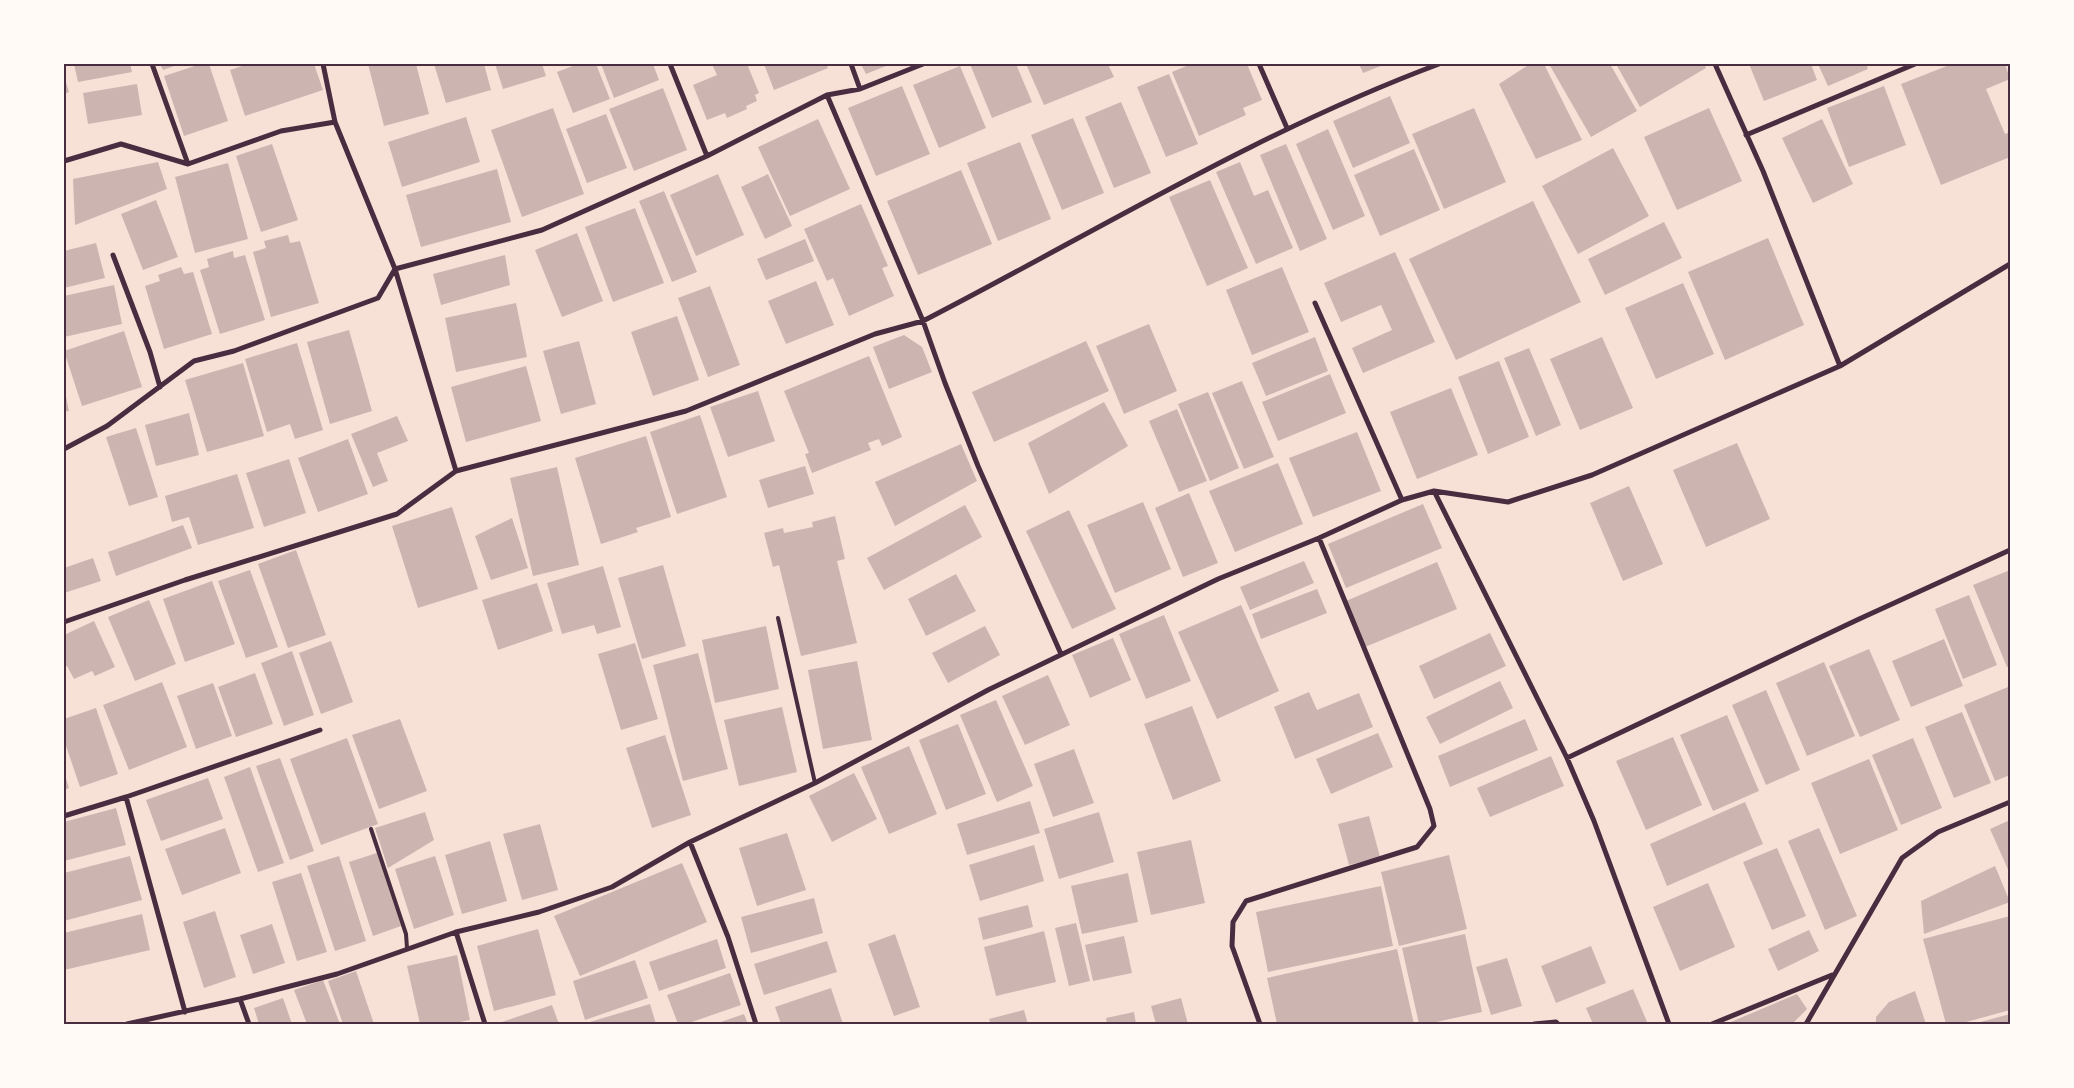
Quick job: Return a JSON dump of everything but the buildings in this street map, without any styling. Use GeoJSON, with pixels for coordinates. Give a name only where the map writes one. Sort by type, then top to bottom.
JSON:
{"type":"FeatureCollection","features":[{"type":"Feature","properties":{"kind":"street"},"geometry":{"type":"LineString","coordinates":[[152,64],[188,164]]}},
{"type":"Feature","properties":{"kind":"street"},"geometry":{"type":"LineString","coordinates":[[323,64],[336,122],[395,268],[456,471]]}},
{"type":"Feature","properties":{"kind":"street"},"geometry":{"type":"LineString","coordinates":[[670,64],[707,156]]}},
{"type":"Feature","properties":{"kind":"street"},"geometry":{"type":"LineString","coordinates":[[851,64],[860,88]]}},
{"type":"Feature","properties":{"kind":"street"},"geometry":{"type":"LineString","coordinates":[[64,449],[107,426],[194,361],[234,351],[378,298],[395,268],[542,230],[707,156],[827,95],[860,88],[923,64]]}},
{"type":"Feature","properties":{"kind":"street"},"geometry":{"type":"LineString","coordinates":[[1259,64],[1287,128]]}},
{"type":"Feature","properties":{"kind":"street"},"geometry":{"type":"LineString","coordinates":[[64,622],[185,580],[397,514],[456,471],[686,411],[874,334],[924,321],[1287,128],[1402,77],[1439,64]]}},
{"type":"Feature","properties":{"kind":"street"},"geometry":{"type":"LineString","coordinates":[[1715,64],[1840,366]]}},
{"type":"Feature","properties":{"kind":"street"},"geometry":{"type":"LineString","coordinates":[[1746,135],[1915,64]]}},
{"type":"Feature","properties":{"kind":"street"},"geometry":{"type":"LineString","coordinates":[[827,95],[924,321],[945,383],[978,466],[1061,654]]}},
{"type":"Feature","properties":{"kind":"street"},"geometry":{"type":"LineString","coordinates":[[64,161],[121,144],[188,164],[281,131],[336,122]]}},
{"type":"Feature","properties":{"kind":"street"},"geometry":{"type":"LineString","coordinates":[[113,254],[150,352],[160,388]]}},
{"type":"Feature","properties":{"kind":"street"},"geometry":{"type":"LineString","coordinates":[[127,1024],[240,999],[337,974],[456,932],[539,912],[612,887],[690,842],[815,783],[988,690],[1218,579],[1319,538],[1402,500],[1434,491],[1508,502],[1592,475],[1840,366],[2010,264]]}},
{"type":"Feature","properties":{"kind":"street"},"geometry":{"type":"LineString","coordinates":[[1315,302],[1402,500]]}},
{"type":"Feature","properties":{"kind":"street"},"geometry":{"type":"LineString","coordinates":[[1434,491],[1566,758],[1594,820],[1669,1024]]}},
{"type":"Feature","properties":{"kind":"street"},"geometry":{"type":"LineString","coordinates":[[1260,1024],[1232,946],[1233,922],[1246,901],[1417,847],[1434,826],[1430,809],[1319,538]]}},
{"type":"Feature","properties":{"kind":"street"},"geometry":{"type":"LineString","coordinates":[[1566,758],[1856,620],[2010,550]]}},
{"type":"Feature","properties":{"kind":"street"},"geometry":{"type":"LineString","coordinates":[[64,816],[126,797],[320,730]]}},
{"type":"Feature","properties":{"kind":"street"},"geometry":{"type":"LineString","coordinates":[[126,797],[185,1012]]}},
{"type":"Feature","properties":{"kind":"street"},"geometry":{"type":"LineString","coordinates":[[1806,1024],[1902,858],[1938,832],[2010,802]]}},
{"type":"Feature","properties":{"kind":"street"},"geometry":{"type":"LineString","coordinates":[[690,842],[728,937],[756,1024]]}},
{"type":"Feature","properties":{"kind":"street"},"geometry":{"type":"LineString","coordinates":[[456,932],[485,1024]]}},
{"type":"Feature","properties":{"kind":"street"},"geometry":{"type":"LineString","coordinates":[[1712,1024],[1833,975]]}},
{"type":"Feature","properties":{"kind":"street"},"geometry":{"type":"LineString","coordinates":[[240,999],[249,1024]]}},
{"type":"Feature","properties":{"kind":"street"},"geometry":{"type":"LineString","coordinates":[[1534,1024],[1556,1022],[1558,1024]]}},
{"type":"Feature","properties":{"kind":"lane"},"geometry":{"type":"LineString","coordinates":[[778,618],[815,783]]}},
{"type":"Feature","properties":{"kind":"lane"},"geometry":{"type":"LineString","coordinates":[[371,829],[406,934],[407,948]]}}]}
